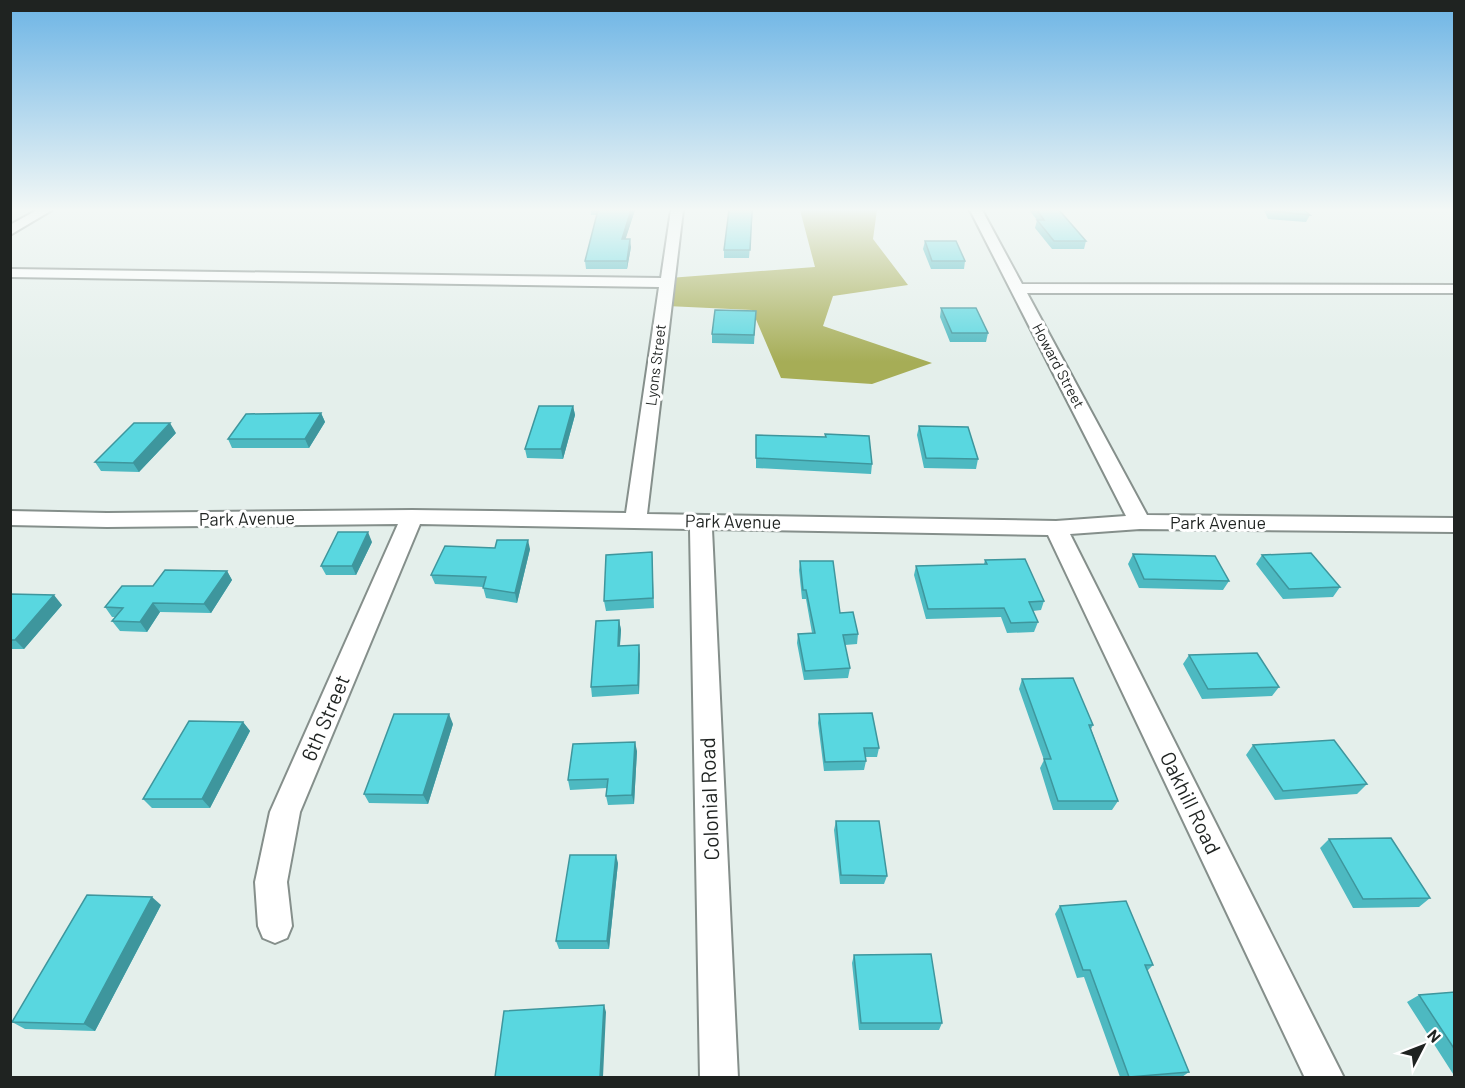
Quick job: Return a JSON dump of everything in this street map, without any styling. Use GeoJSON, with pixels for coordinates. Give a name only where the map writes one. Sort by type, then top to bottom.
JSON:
{"type":"FeatureCollection","features":[{"type":"Feature","properties":{"kind":"street","name":"Lyons Street"},"geometry":{"type":"LineString","coordinates":[[636,519],[669,261]]}},
{"type":"Feature","properties":{"kind":"street","name":"Howard Street"},"geometry":{"type":"LineString","coordinates":[[1003,261],[1140,522]]}},
{"type":"Feature","properties":{"kind":"street"},"geometry":{"type":"LineString","coordinates":[[10,273],[666,283]]}},
{"type":"Feature","properties":{"kind":"street"},"geometry":{"type":"LineString","coordinates":[[1017,288],[1455,289]]}},
{"type":"Feature","properties":{"kind":"street","name":"Park Avenue"},"geometry":{"type":"LineString","coordinates":[[10,518],[107,520],[412,517],[636,519],[1056,528],[1140,522],[1455,525]]}},
{"type":"Feature","properties":{"kind":"street","name":"6th Street"},"geometry":{"type":"LineString","coordinates":[[274,926],[271,882],[285,812],[412,517]]}},
{"type":"Feature","properties":{"kind":"street","name":"Colonial Road"},"geometry":{"type":"LineString","coordinates":[[700,521],[718,1077]]}},
{"type":"Feature","properties":{"kind":"street","name":"Oakhill Road"},"geometry":{"type":"LineString","coordinates":[[1056,528],[1325,1077]]}},
{"type":"Feature","properties":{"kind":"green space"},"geometry":{"type":"Polygon","coordinates":[[[813,261],[890,261],[908,285],[833,296],[823,326],[932,363],[872,384],[781,378],[752,310],[667,306],[669,278],[815,267],[813,261]]]}},
{"type":"Feature","properties":{"kind":"building"},"geometry":{"type":"Polygon","coordinates":[[[941,308],[976,308],[988,333],[952,333],[941,308]]]}},
{"type":"Feature","properties":{"kind":"building"},"geometry":{"type":"Polygon","coordinates":[[[715,310],[756,311],[754,335],[712,334],[715,310]]]}},
{"type":"Feature","properties":{"kind":"building"},"geometry":{"type":"Polygon","coordinates":[[[539,406],[573,406],[561,449],[525,449],[539,406]]]}},
{"type":"Feature","properties":{"kind":"building"},"geometry":{"type":"Polygon","coordinates":[[[321,413],[305,439],[228,439],[246,414],[321,413]]]}},
{"type":"Feature","properties":{"kind":"building"},"geometry":{"type":"Polygon","coordinates":[[[134,423],[170,423],[133,463],[95,462],[134,423]]]}},
{"type":"Feature","properties":{"kind":"building"},"geometry":{"type":"Polygon","coordinates":[[[919,426],[968,427],[978,459],[926,458],[919,426]]]}},
{"type":"Feature","properties":{"kind":"building"},"geometry":{"type":"Polygon","coordinates":[[[825,434],[869,436],[872,464],[756,458],[756,435],[826,437],[825,434]]]}},
{"type":"Feature","properties":{"kind":"building"},"geometry":{"type":"Polygon","coordinates":[[[338,532],[368,532],[352,566],[321,566],[338,532]]]}},
{"type":"Feature","properties":{"kind":"building"},"geometry":{"type":"Polygon","coordinates":[[[497,540],[528,540],[515,593],[483,588],[486,577],[431,575],[445,546],[495,548],[497,540]]]}},
{"type":"Feature","properties":{"kind":"building"},"geometry":{"type":"Polygon","coordinates":[[[652,552],[653,598],[604,601],[606,555],[652,552]]]}},
{"type":"Feature","properties":{"kind":"building"},"geometry":{"type":"Polygon","coordinates":[[[1311,553],[1340,587],[1289,589],[1262,555],[1311,553]]]}},
{"type":"Feature","properties":{"kind":"building"},"geometry":{"type":"Polygon","coordinates":[[[1133,554],[1215,556],[1229,581],[1144,579],[1133,554]]]}},
{"type":"Feature","properties":{"kind":"building"},"geometry":{"type":"Polygon","coordinates":[[[1025,559],[1044,601],[1029,602],[1038,622],[1011,623],[1004,608],[928,609],[916,566],[987,564],[985,560],[1025,559]]]}},
{"type":"Feature","properties":{"kind":"building"},"geometry":{"type":"Polygon","coordinates":[[[800,561],[833,561],[840,613],[853,612],[858,634],[843,635],[850,668],[805,671],[798,634],[815,633],[806,590],[803,590],[800,561]]]}},
{"type":"Feature","properties":{"kind":"building"},"geometry":{"type":"Polygon","coordinates":[[[165,570],[227,571],[204,604],[153,603],[140,622],[112,621],[123,608],[105,607],[122,586],[153,586],[165,570]]]}},
{"type":"Feature","properties":{"kind":"building"},"geometry":{"type":"Polygon","coordinates":[[[10,594],[54,595],[15,640],[10,640],[10,594]]]}},
{"type":"Feature","properties":{"kind":"building"},"geometry":{"type":"Polygon","coordinates":[[[619,620],[618,646],[639,645],[638,685],[591,687],[596,621],[619,620]]]}},
{"type":"Feature","properties":{"kind":"building"},"geometry":{"type":"Polygon","coordinates":[[[1257,653],[1279,687],[1208,689],[1189,655],[1257,653]]]}},
{"type":"Feature","properties":{"kind":"building"},"geometry":{"type":"Polygon","coordinates":[[[1073,678],[1093,725],[1089,725],[1118,801],[1058,801],[1044,759],[1051,759],[1022,679],[1073,678]]]}},
{"type":"Feature","properties":{"kind":"building"},"geometry":{"type":"Polygon","coordinates":[[[872,713],[879,748],[864,748],[866,761],[825,762],[819,714],[872,713]]]}},
{"type":"Feature","properties":{"kind":"building"},"geometry":{"type":"Polygon","coordinates":[[[394,714],[449,714],[423,795],[364,794],[394,714]]]}},
{"type":"Feature","properties":{"kind":"building"},"geometry":{"type":"Polygon","coordinates":[[[189,721],[243,722],[202,799],[143,799],[189,721]]]}},
{"type":"Feature","properties":{"kind":"building"},"geometry":{"type":"Polygon","coordinates":[[[1334,740],[1367,784],[1283,791],[1253,745],[1334,740]]]}},
{"type":"Feature","properties":{"kind":"building"},"geometry":{"type":"Polygon","coordinates":[[[635,742],[632,795],[606,796],[608,779],[568,780],[573,744],[635,742]]]}},
{"type":"Feature","properties":{"kind":"building"},"geometry":{"type":"Polygon","coordinates":[[[836,821],[879,821],[887,876],[841,875],[836,821]]]}},
{"type":"Feature","properties":{"kind":"building"},"geometry":{"type":"Polygon","coordinates":[[[1391,838],[1430,898],[1363,899],[1329,839],[1391,838]]]}},
{"type":"Feature","properties":{"kind":"building"},"geometry":{"type":"Polygon","coordinates":[[[570,855],[616,855],[607,941],[556,941],[570,855]]]}},
{"type":"Feature","properties":{"kind":"building"},"geometry":{"type":"Polygon","coordinates":[[[87,895],[152,897],[84,1024],[12,1022],[87,895]]]}},
{"type":"Feature","properties":{"kind":"building"},"geometry":{"type":"Polygon","coordinates":[[[1126,901],[1153,965],[1145,965],[1189,1072],[1129,1077],[1090,970],[1083,970],[1060,906],[1126,901]]]}},
{"type":"Feature","properties":{"kind":"building"},"geometry":{"type":"Polygon","coordinates":[[[931,954],[942,1023],[861,1023],[854,955],[931,954]]]}},
{"type":"Feature","properties":{"kind":"building"},"geometry":{"type":"Polygon","coordinates":[[[1455,992],[1455,1050],[1419,995],[1455,992]]]}},
{"type":"Feature","properties":{"kind":"building"},"geometry":{"type":"Polygon","coordinates":[[[604,1005],[600,1077],[495,1077],[504,1011],[604,1005]]]}}]}
